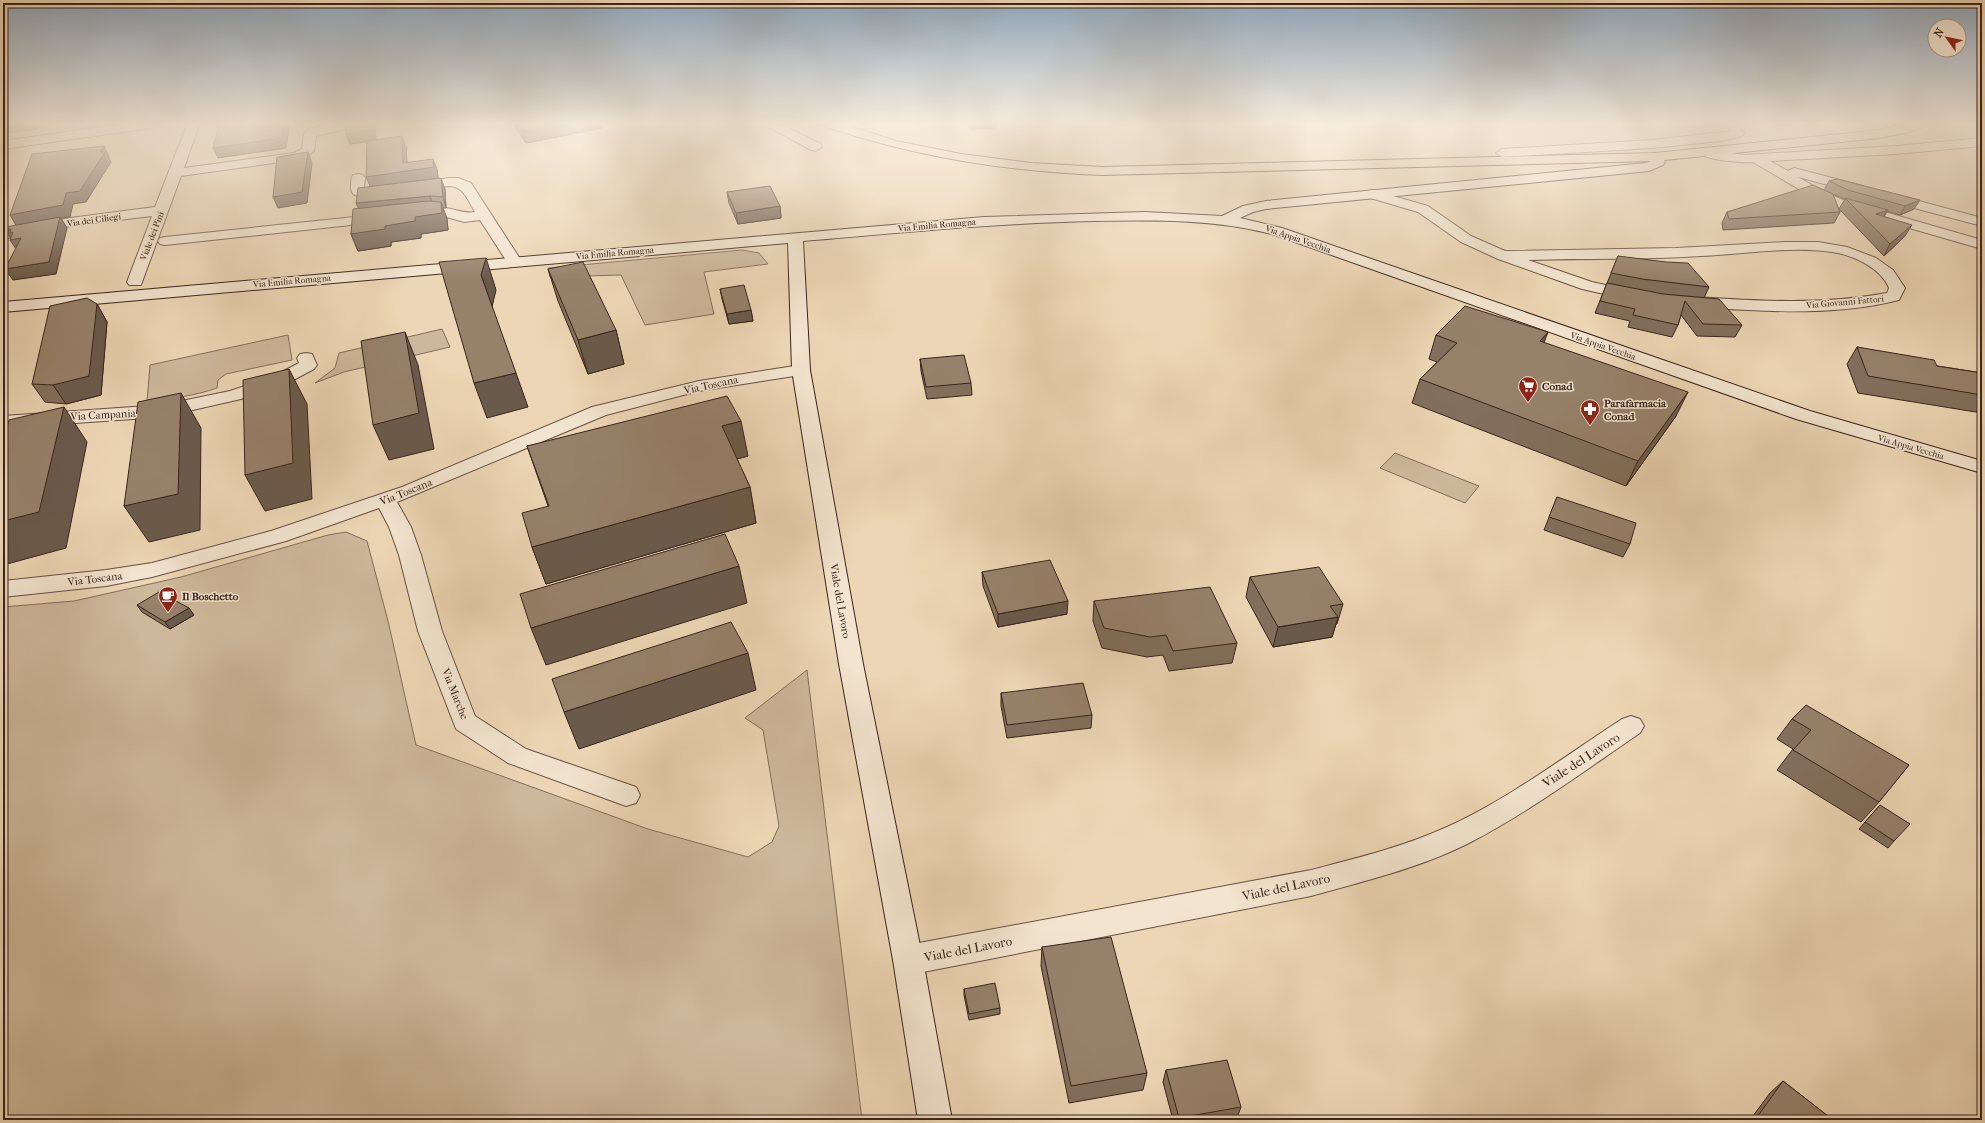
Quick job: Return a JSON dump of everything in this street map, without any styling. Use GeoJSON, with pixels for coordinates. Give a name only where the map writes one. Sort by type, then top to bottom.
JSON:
{"type":"FeatureCollection","features":[{"type":"Feature","properties":{"kind":"street","name":"Viale dei Pini"},"geometry":{"type":"LineString","coordinates":[[135,282],[174,174]]}},
{"type":"Feature","properties":{"kind":"street"},"geometry":{"type":"LineString","coordinates":[[1227,220],[1240,212],[1261,206],[1372,194],[1589,174]]}},
{"type":"Feature","properties":{"kind":"street"},"geometry":{"type":"LineString","coordinates":[[1786,174],[1838,204],[1982,245]]}},
{"type":"Feature","properties":{"kind":"street"},"geometry":{"type":"LineString","coordinates":[[1804,174],[1982,222]]}},
{"type":"Feature","properties":{"kind":"street"},"geometry":{"type":"LineString","coordinates":[[358,178],[357,191],[364,194],[458,182],[466,186],[514,262]]}},
{"type":"Feature","properties":{"kind":"street","name":"Via Giovanni Fattori"},"geometry":{"type":"LineString","coordinates":[[1372,194],[1422,209],[1466,239],[1503,256],[1595,288],[1650,298]]}},
{"type":"Feature","properties":{"kind":"street","name":"Via dei Ciliegi"},"geometry":{"type":"LineString","coordinates":[[3,235],[70,222],[161,211]]}},
{"type":"Feature","properties":{"kind":"street"},"geometry":{"type":"LineString","coordinates":[[165,241],[438,212],[448,213],[464,218],[485,215]]}},
{"type":"Feature","properties":{"kind":"street","name":"Via Emilia Romagna"},"geometry":{"type":"LineString","coordinates":[[3,306],[984,221],[1128,216],[1227,220]]}},
{"type":"Feature","properties":{"kind":"street","name":"Via Appia Vecchia"},"geometry":{"type":"LineString","coordinates":[[1227,220],[1277,231],[1803,415],[1982,467]]}},
{"type":"Feature","properties":{"kind":"street","name":"Viale del Lavoro"},"geometry":{"type":"LineString","coordinates":[[795,238],[801,370],[851,664],[908,960],[935,1120]]}},
{"type":"Feature","properties":{"kind":"street","name":"Via Giovanni Fattori"},"geometry":{"type":"LineString","coordinates":[[1503,256],[1699,252],[1824,247],[1846,251],[1871,261],[1891,276],[1897,288],[1893,297],[1881,300],[1801,307],[1743,306],[1678,301]]}},
{"type":"Feature","properties":{"kind":"street","name":"Via Campania"},"geometry":{"type":"LineString","coordinates":[[3,422],[162,412],[235,395],[278,381],[308,365],[306,358]]}},
{"type":"Feature","properties":{"kind":"street","name":"Via Toscana"},"geometry":{"type":"LineString","coordinates":[[3,589],[106,578],[177,565],[278,536],[385,500],[566,424],[604,410],[737,380],[801,370]]}},
{"type":"Feature","properties":{"kind":"street","name":"Via Marche"},"geometry":{"type":"LineString","coordinates":[[385,500],[400,527],[410,555],[430,631],[466,722],[517,756],[626,795]]}},
{"type":"Feature","properties":{"kind":"street","name":"Viale del Lavoro"},"geometry":{"type":"LineString","coordinates":[[908,960],[1311,883],[1374,866],[1433,846],[1480,824],[1631,726]]}},
{"type":"Feature","properties":{"kind":"shaded area"},"geometry":{"type":"Polygon","coordinates":[[[742,250],[759,253],[768,264],[704,272],[714,314],[645,325],[621,275],[550,277],[548,268],[742,250]]]}},
{"type":"Feature","properties":{"kind":"shaded area"},"geometry":{"type":"Polygon","coordinates":[[[442,329],[450,347],[344,372],[315,383],[335,368],[339,353],[442,329]]]}},
{"type":"Feature","properties":{"kind":"shaded area"},"geometry":{"type":"Polygon","coordinates":[[[288,335],[292,360],[226,374],[218,380],[217,388],[208,391],[182,397],[147,401],[150,365],[288,335]]]}},
{"type":"Feature","properties":{"kind":"shaded area"},"geometry":{"type":"Polygon","coordinates":[[[1395,453],[1479,486],[1465,503],[1380,468],[1395,453]]]}},
{"type":"Feature","properties":{"kind":"shaded area"},"geometry":{"type":"Polygon","coordinates":[[[346,532],[367,541],[388,621],[416,745],[648,829],[748,857],[772,842],[779,826],[763,730],[745,718],[807,670],[862,1120],[3,1120],[3,607],[74,601],[181,577],[328,535],[346,532]]]}},
{"type":"Feature","properties":{"kind":"building"},"geometry":{"type":"Polygon","coordinates":[[[25,174],[91,174],[80,191],[66,193],[63,205],[10,215],[25,174]]]}},
{"type":"Feature","properties":{"kind":"building"},"geometry":{"type":"Polygon","coordinates":[[[275,174],[305,174],[302,192],[273,197],[275,174]]]}},
{"type":"Feature","properties":{"kind":"building"},"geometry":{"type":"Polygon","coordinates":[[[366,174],[384,174],[366,177],[366,174]]]}},
{"type":"Feature","properties":{"kind":"building"},"geometry":{"type":"Polygon","coordinates":[[[441,178],[443,197],[430,196],[356,203],[358,188],[441,178]]]}},
{"type":"Feature","properties":{"kind":"building"},"geometry":{"type":"Polygon","coordinates":[[[1837,179],[1920,200],[1905,206],[1848,190],[1829,181],[1837,179]]]}},
{"type":"Feature","properties":{"kind":"building"},"geometry":{"type":"Polygon","coordinates":[[[1813,185],[1833,194],[1840,212],[1729,219],[1727,212],[1813,185]]]}},
{"type":"Feature","properties":{"kind":"building"},"geometry":{"type":"Polygon","coordinates":[[[770,186],[780,206],[736,213],[727,192],[770,186]]]}},
{"type":"Feature","properties":{"kind":"building"},"geometry":{"type":"Polygon","coordinates":[[[1845,198],[1888,210],[1876,214],[1912,225],[1890,244],[1845,198]]]}},
{"type":"Feature","properties":{"kind":"building"},"geometry":{"type":"Polygon","coordinates":[[[428,201],[441,202],[442,213],[415,217],[415,221],[385,226],[385,229],[351,234],[353,209],[428,201]]]}},
{"type":"Feature","properties":{"kind":"building"},"geometry":{"type":"Polygon","coordinates":[[[60,217],[49,262],[5,269],[21,238],[10,240],[13,232],[10,233],[11,229],[5,230],[6,227],[60,217]]]}},
{"type":"Feature","properties":{"kind":"building"},"geometry":{"type":"Polygon","coordinates":[[[1618,256],[1688,263],[1709,287],[1642,279],[1611,273],[1618,256]]]}},
{"type":"Feature","properties":{"kind":"building"},"geometry":{"type":"Polygon","coordinates":[[[486,258],[481,275],[516,373],[474,383],[439,262],[486,258]]]}},
{"type":"Feature","properties":{"kind":"building"},"geometry":{"type":"Polygon","coordinates":[[[583,262],[616,330],[578,340],[548,269],[583,262]]]}},
{"type":"Feature","properties":{"kind":"building"},"geometry":{"type":"Polygon","coordinates":[[[1607,283],[1663,294],[1719,299],[1742,325],[1703,324],[1685,301],[1678,325],[1633,315],[1635,309],[1600,301],[1607,283]]]}},
{"type":"Feature","properties":{"kind":"building"},"geometry":{"type":"Polygon","coordinates":[[[744,285],[751,310],[727,314],[720,289],[744,285]]]}},
{"type":"Feature","properties":{"kind":"building"},"geometry":{"type":"Polygon","coordinates":[[[87,298],[97,304],[89,376],[53,385],[32,384],[50,306],[87,298]]]}},
{"type":"Feature","properties":{"kind":"building"},"geometry":{"type":"Polygon","coordinates":[[[1465,306],[1548,332],[1540,341],[1688,392],[1638,461],[1420,379],[1457,343],[1436,335],[1465,306]]]}},
{"type":"Feature","properties":{"kind":"building"},"geometry":{"type":"Polygon","coordinates":[[[405,332],[419,413],[373,425],[361,341],[405,332]]]}},
{"type":"Feature","properties":{"kind":"building"},"geometry":{"type":"Polygon","coordinates":[[[1857,347],[1934,360],[1937,366],[1982,373],[1982,395],[1868,376],[1857,347]]]}},
{"type":"Feature","properties":{"kind":"building"},"geometry":{"type":"Polygon","coordinates":[[[964,355],[971,383],[926,387],[920,359],[964,355]]]}},
{"type":"Feature","properties":{"kind":"building"},"geometry":{"type":"Polygon","coordinates":[[[289,369],[293,463],[245,475],[243,380],[289,369]]]}},
{"type":"Feature","properties":{"kind":"building"},"geometry":{"type":"Polygon","coordinates":[[[181,393],[178,494],[124,506],[138,402],[181,393]]]}},
{"type":"Feature","properties":{"kind":"building"},"geometry":{"type":"Polygon","coordinates":[[[727,396],[741,421],[722,426],[750,487],[532,547],[522,513],[549,506],[527,446],[727,396]]]}},
{"type":"Feature","properties":{"kind":"building"},"geometry":{"type":"Polygon","coordinates":[[[64,407],[39,512],[3,521],[3,441],[9,420],[64,407]]]}},
{"type":"Feature","properties":{"kind":"building"},"geometry":{"type":"Polygon","coordinates":[[[1557,497],[1636,523],[1630,544],[1549,517],[1557,497]]]}},
{"type":"Feature","properties":{"kind":"building"},"geometry":{"type":"Polygon","coordinates":[[[725,534],[739,566],[531,628],[520,594],[725,534]]]}},
{"type":"Feature","properties":{"kind":"building"},"geometry":{"type":"Polygon","coordinates":[[[1050,560],[1068,601],[998,614],[982,572],[1050,560]]]}},
{"type":"Feature","properties":{"kind":"building"},"geometry":{"type":"Polygon","coordinates":[[[1319,567],[1343,604],[1330,606],[1338,617],[1278,627],[1250,577],[1319,567]]]}},
{"type":"Feature","properties":{"kind":"building"},"geometry":{"type":"Polygon","coordinates":[[[1210,587],[1237,643],[1173,651],[1166,635],[1150,637],[1104,628],[1094,601],[1210,587]]]}},
{"type":"Feature","properties":{"kind":"building","name":"Il Boschetto"},"geometry":{"type":"Polygon","coordinates":[[[159,592],[189,608],[165,622],[137,605],[159,592]]]}},
{"type":"Feature","properties":{"kind":"building"},"geometry":{"type":"Polygon","coordinates":[[[731,622],[748,653],[564,712],[552,679],[731,622]]]}},
{"type":"Feature","properties":{"kind":"building"},"geometry":{"type":"Polygon","coordinates":[[[1083,683],[1092,715],[1007,725],[1001,693],[1083,683]]]}},
{"type":"Feature","properties":{"kind":"building"},"geometry":{"type":"Polygon","coordinates":[[[1806,705],[1909,765],[1879,802],[1793,750],[1811,730],[1792,719],[1806,705]]]}},
{"type":"Feature","properties":{"kind":"building"},"geometry":{"type":"Polygon","coordinates":[[[1880,805],[1910,824],[1894,841],[1865,822],[1880,805]]]}},
{"type":"Feature","properties":{"kind":"building"},"geometry":{"type":"Polygon","coordinates":[[[1111,937],[1147,1073],[1071,1086],[1042,947],[1111,937]]]}},
{"type":"Feature","properties":{"kind":"building"},"geometry":{"type":"Polygon","coordinates":[[[995,983],[1000,1008],[969,1014],[964,989],[995,983]]]}},
{"type":"Feature","properties":{"kind":"building"},"geometry":{"type":"Polygon","coordinates":[[[1227,1060],[1241,1107],[1179,1118],[1166,1070],[1227,1060]]]}},
{"type":"Feature","properties":{"kind":"building"},"geometry":{"type":"Polygon","coordinates":[[[1783,1081],[1833,1120],[1755,1120],[1783,1081]]]}},
{"type":"Feature","properties":{"kind":"place","name":"Conad"},"geometry":{"type":"Point","coordinates":[1528,403]}},
{"type":"Feature","properties":{"kind":"place","name":"Parafarmacia Conad"},"geometry":{"type":"Point","coordinates":[1590,426]}},
{"type":"Feature","properties":{"kind":"place","name":"Il Boschetto"},"geometry":{"type":"Point","coordinates":[168,613]}}]}
